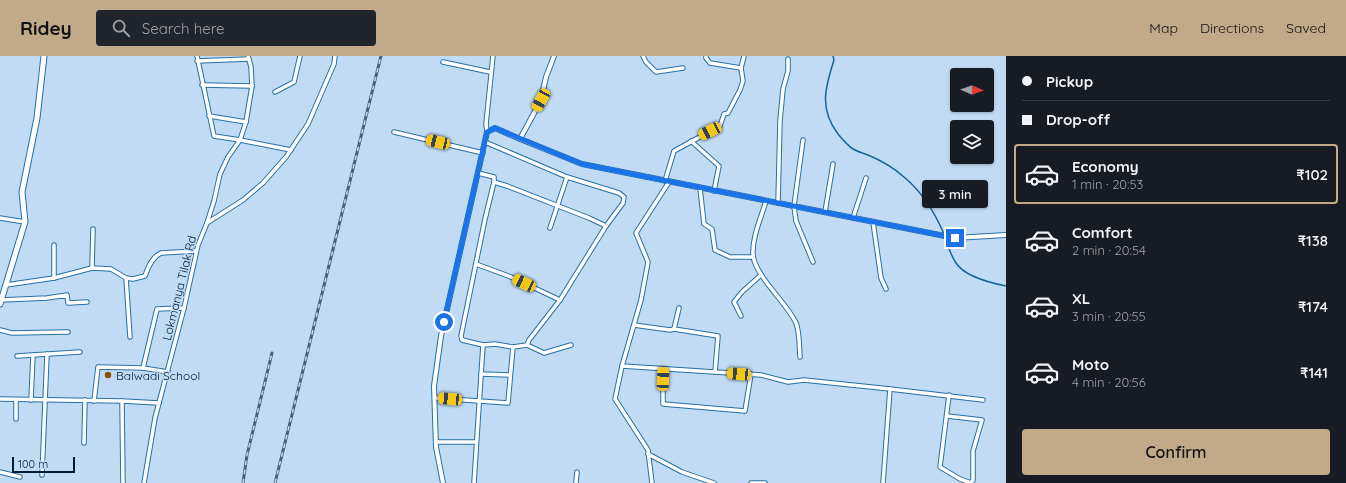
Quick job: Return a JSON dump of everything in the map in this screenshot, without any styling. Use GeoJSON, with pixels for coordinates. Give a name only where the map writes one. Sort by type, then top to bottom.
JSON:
{"type":"FeatureCollection","features":[{"type":"Feature","properties":{"kind":"main road"},"geometry":{"type":"LineString","coordinates":[[1,302],[25,222],[22,192],[37,118],[44,56]]}},
{"type":"Feature","properties":{"kind":"street"},"geometry":{"type":"LineString","coordinates":[[197,56],[214,136],[291,150]]}},
{"type":"Feature","properties":{"kind":"street"},"geometry":{"type":"LineString","coordinates":[[275,92],[294,82],[300,56]]}},
{"type":"Feature","properties":{"kind":"street"},"geometry":{"type":"LineString","coordinates":[[207,223],[244,200],[258,188],[291,150],[308,124],[336,56]]}},
{"type":"Feature","properties":{"kind":"street"},"geometry":{"type":"LineString","coordinates":[[444,483],[436,442],[434,386],[441,336],[487,132],[486,124],[490,72],[493,56]]}},
{"type":"Feature","properties":{"kind":"street"},"geometry":{"type":"LineString","coordinates":[[520,139],[541,100],[546,77],[554,56]]}},
{"type":"Feature","properties":{"kind":"street"},"geometry":{"type":"LineString","coordinates":[[643,56],[646,62],[656,72],[683,68]]}},
{"type":"Feature","properties":{"kind":"street"},"geometry":{"type":"LineString","coordinates":[[706,56],[710,63],[741,68]]}},
{"type":"Feature","properties":{"kind":"street"},"geometry":{"type":"LineString","coordinates":[[652,483],[648,450],[616,399],[622,366],[641,300],[648,262],[636,233],[667,182],[674,151],[720,126],[724,114],[728,113],[740,90],[743,80],[741,68],[744,56]]}},
{"type":"Feature","properties":{"kind":"street"},"geometry":{"type":"LineString","coordinates":[[197,61],[248,58]]}},
{"type":"Feature","properties":{"kind":"street","name":"Lokmanya Tilak Rd"},"geometry":{"type":"LineString","coordinates":[[144,483],[155,418],[184,308],[196,251],[207,223],[220,174],[228,157],[240,140],[246,122],[252,86],[248,58]]}},
{"type":"Feature","properties":{"kind":"street"},"geometry":{"type":"LineString","coordinates":[[778,203],[782,89],[788,71],[788,59]]}},
{"type":"Feature","properties":{"kind":"street"},"geometry":{"type":"LineString","coordinates":[[443,62],[490,72]]}},
{"type":"Feature","properties":{"kind":"street"},"geometry":{"type":"LineString","coordinates":[[202,85],[252,86]]}},
{"type":"Feature","properties":{"kind":"street"},"geometry":{"type":"LineString","coordinates":[[209,116],[246,122]]}},
{"type":"Feature","properties":{"kind":"street"},"geometry":{"type":"LineString","coordinates":[[487,132],[495,128],[582,164],[667,182],[955,238],[1006,236]]}},
{"type":"Feature","properties":{"kind":"street"},"geometry":{"type":"LineString","coordinates":[[394,132],[483,153]]}},
{"type":"Feature","properties":{"kind":"street"},"geometry":{"type":"LineString","coordinates":[[803,140],[794,206],[796,221],[813,262]]}},
{"type":"Feature","properties":{"kind":"street"},"geometry":{"type":"LineString","coordinates":[[691,141],[719,166],[714,191]]}},
{"type":"Feature","properties":{"kind":"street"},"geometry":{"type":"LineString","coordinates":[[485,142],[568,177],[619,193],[624,197],[622,203],[560,300],[529,340],[527,345]]}},
{"type":"Feature","properties":{"kind":"street"},"geometry":{"type":"LineString","coordinates":[[825,212],[833,164]]}},
{"type":"Feature","properties":{"kind":"street"},"geometry":{"type":"LineString","coordinates":[[478,173],[494,177],[494,182],[485,219],[462,340],[484,345],[495,344],[513,347],[527,345],[544,353],[571,345]]}},
{"type":"Feature","properties":{"kind":"street"},"geometry":{"type":"LineString","coordinates":[[550,228],[568,177]]}},
{"type":"Feature","properties":{"kind":"street"},"geometry":{"type":"LineString","coordinates":[[853,218],[866,178]]}},
{"type":"Feature","properties":{"kind":"street"},"geometry":{"type":"LineString","coordinates":[[494,182],[589,218],[606,226]]}},
{"type":"Feature","properties":{"kind":"street"},"geometry":{"type":"LineString","coordinates":[[700,188],[704,224],[712,229],[715,250],[730,257],[753,257]]}},
{"type":"Feature","properties":{"kind":"street"},"geometry":{"type":"LineString","coordinates":[[766,201],[753,244],[753,257],[761,274],[796,322],[800,357]]}},
{"type":"Feature","properties":{"kind":"street"},"geometry":{"type":"LineString","coordinates":[[0,218],[25,222]]}},
{"type":"Feature","properties":{"kind":"street"},"geometry":{"type":"LineString","coordinates":[[874,222],[881,278],[886,289]]}},
{"type":"Feature","properties":{"kind":"street"},"geometry":{"type":"LineString","coordinates":[[92,268],[93,229]]}},
{"type":"Feature","properties":{"kind":"street"},"geometry":{"type":"LineString","coordinates":[[54,245],[54,278]]}},
{"type":"Feature","properties":{"kind":"street"},"geometry":{"type":"LineString","coordinates":[[6,285],[54,278],[92,268],[111,269],[126,278],[133,279],[145,276],[148,266],[161,253],[196,251]]}},
{"type":"Feature","properties":{"kind":"street"},"geometry":{"type":"LineString","coordinates":[[476,264],[511,277],[560,300]]}},
{"type":"Feature","properties":{"kind":"street"},"geometry":{"type":"LineString","coordinates":[[741,316],[734,302],[761,274]]}},
{"type":"Feature","properties":{"kind":"street"},"geometry":{"type":"LineString","coordinates":[[126,278],[130,337]]}},
{"type":"Feature","properties":{"kind":"street"},"geometry":{"type":"LineString","coordinates":[[1,302],[67,296],[68,303],[86,302]]}},
{"type":"Feature","properties":{"kind":"street"},"geometry":{"type":"LineString","coordinates":[[143,368],[157,308],[184,308]]}},
{"type":"Feature","properties":{"kind":"street"},"geometry":{"type":"LineString","coordinates":[[674,329],[679,308]]}},
{"type":"Feature","properties":{"kind":"street"},"geometry":{"type":"LineString","coordinates":[[634,325],[670,330],[674,329],[718,336],[715,372]]}},
{"type":"Feature","properties":{"kind":"street"},"geometry":{"type":"LineString","coordinates":[[0,330],[12,333],[68,332]]}},
{"type":"Feature","properties":{"kind":"street"},"geometry":{"type":"LineString","coordinates":[[474,483],[484,345]]}},
{"type":"Feature","properties":{"kind":"street"},"geometry":{"type":"LineString","coordinates":[[434,398],[508,403],[510,375],[512,373],[513,347]]}},
{"type":"Feature","properties":{"kind":"street"},"geometry":{"type":"LineString","coordinates":[[17,356],[80,352]]}},
{"type":"Feature","properties":{"kind":"street"},"geometry":{"type":"LineString","coordinates":[[42,475],[46,354]]}},
{"type":"Feature","properties":{"kind":"street"},"geometry":{"type":"LineString","coordinates":[[31,400],[33,355]]}},
{"type":"Feature","properties":{"kind":"street"},"geometry":{"type":"LineString","coordinates":[[94,401],[98,366],[143,368],[168,372]]}},
{"type":"Feature","properties":{"kind":"street"},"geometry":{"type":"LineString","coordinates":[[622,366],[751,374],[788,382],[804,380],[983,400]]}},
{"type":"Feature","properties":{"kind":"street"},"geometry":{"type":"LineString","coordinates":[[663,369],[663,404],[745,411],[751,374]]}},
{"type":"Feature","properties":{"kind":"street"},"geometry":{"type":"LineString","coordinates":[[481,374],[510,375]]}},
{"type":"Feature","properties":{"kind":"street"},"geometry":{"type":"LineString","coordinates":[[883,483],[890,389]]}},
{"type":"Feature","properties":{"kind":"street"},"geometry":{"type":"LineString","coordinates":[[947,416],[982,420],[973,451],[973,480],[971,483],[960,480],[940,467],[949,395]]}},
{"type":"Feature","properties":{"kind":"street"},"geometry":{"type":"LineString","coordinates":[[0,399],[159,403]]}},
{"type":"Feature","properties":{"kind":"street"},"geometry":{"type":"LineString","coordinates":[[16,400],[16,419]]}},
{"type":"Feature","properties":{"kind":"street"},"geometry":{"type":"LineString","coordinates":[[84,443],[85,400]]}},
{"type":"Feature","properties":{"kind":"street"},"geometry":{"type":"LineString","coordinates":[[122,401],[123,483]]}},
{"type":"Feature","properties":{"kind":"street"},"geometry":{"type":"LineString","coordinates":[[436,442],[476,442]]}},
{"type":"Feature","properties":{"kind":"street"},"geometry":{"type":"LineString","coordinates":[[648,454],[682,472],[714,483]]}},
{"type":"Feature","properties":{"kind":"street"},"geometry":{"type":"LineString","coordinates":[[0,472],[20,477]]}},
{"type":"Feature","properties":{"kind":"street"},"geometry":{"type":"LineString","coordinates":[[576,483],[577,472]]}},
{"type":"Feature","properties":{"kind":"street"},"geometry":{"type":"LineString","coordinates":[[752,483],[765,483]]}},
{"type":"Feature","properties":{"kind":"waterway"},"geometry":{"type":"LineString","coordinates":[[833,56],[834,60],[826,89],[826,107],[832,125],[851,148],[887,164],[910,183],[927,203],[944,234]]}},
{"type":"Feature","properties":{"kind":"waterway"},"geometry":{"type":"LineString","coordinates":[[945,237],[950,251],[960,268],[979,279],[1006,286]]}},
{"type":"Feature","properties":{"kind":"railway"},"geometry":{"type":"LineString","coordinates":[[275,483],[381,56]]}},
{"type":"Feature","properties":{"kind":"railway"},"geometry":{"type":"LineString","coordinates":[[243,483],[247,455],[272,353]]}},
{"type":"Feature","properties":{"kind":"place","name":"Balwadi School"},"geometry":{"type":"Point","coordinates":[108,375]}},
{"type":"Feature","properties":{"kind":"route"},"geometry":{"type":"LineString","coordinates":[[444,322],[487,132],[495,128],[582,164],[955,238]]}}]}
